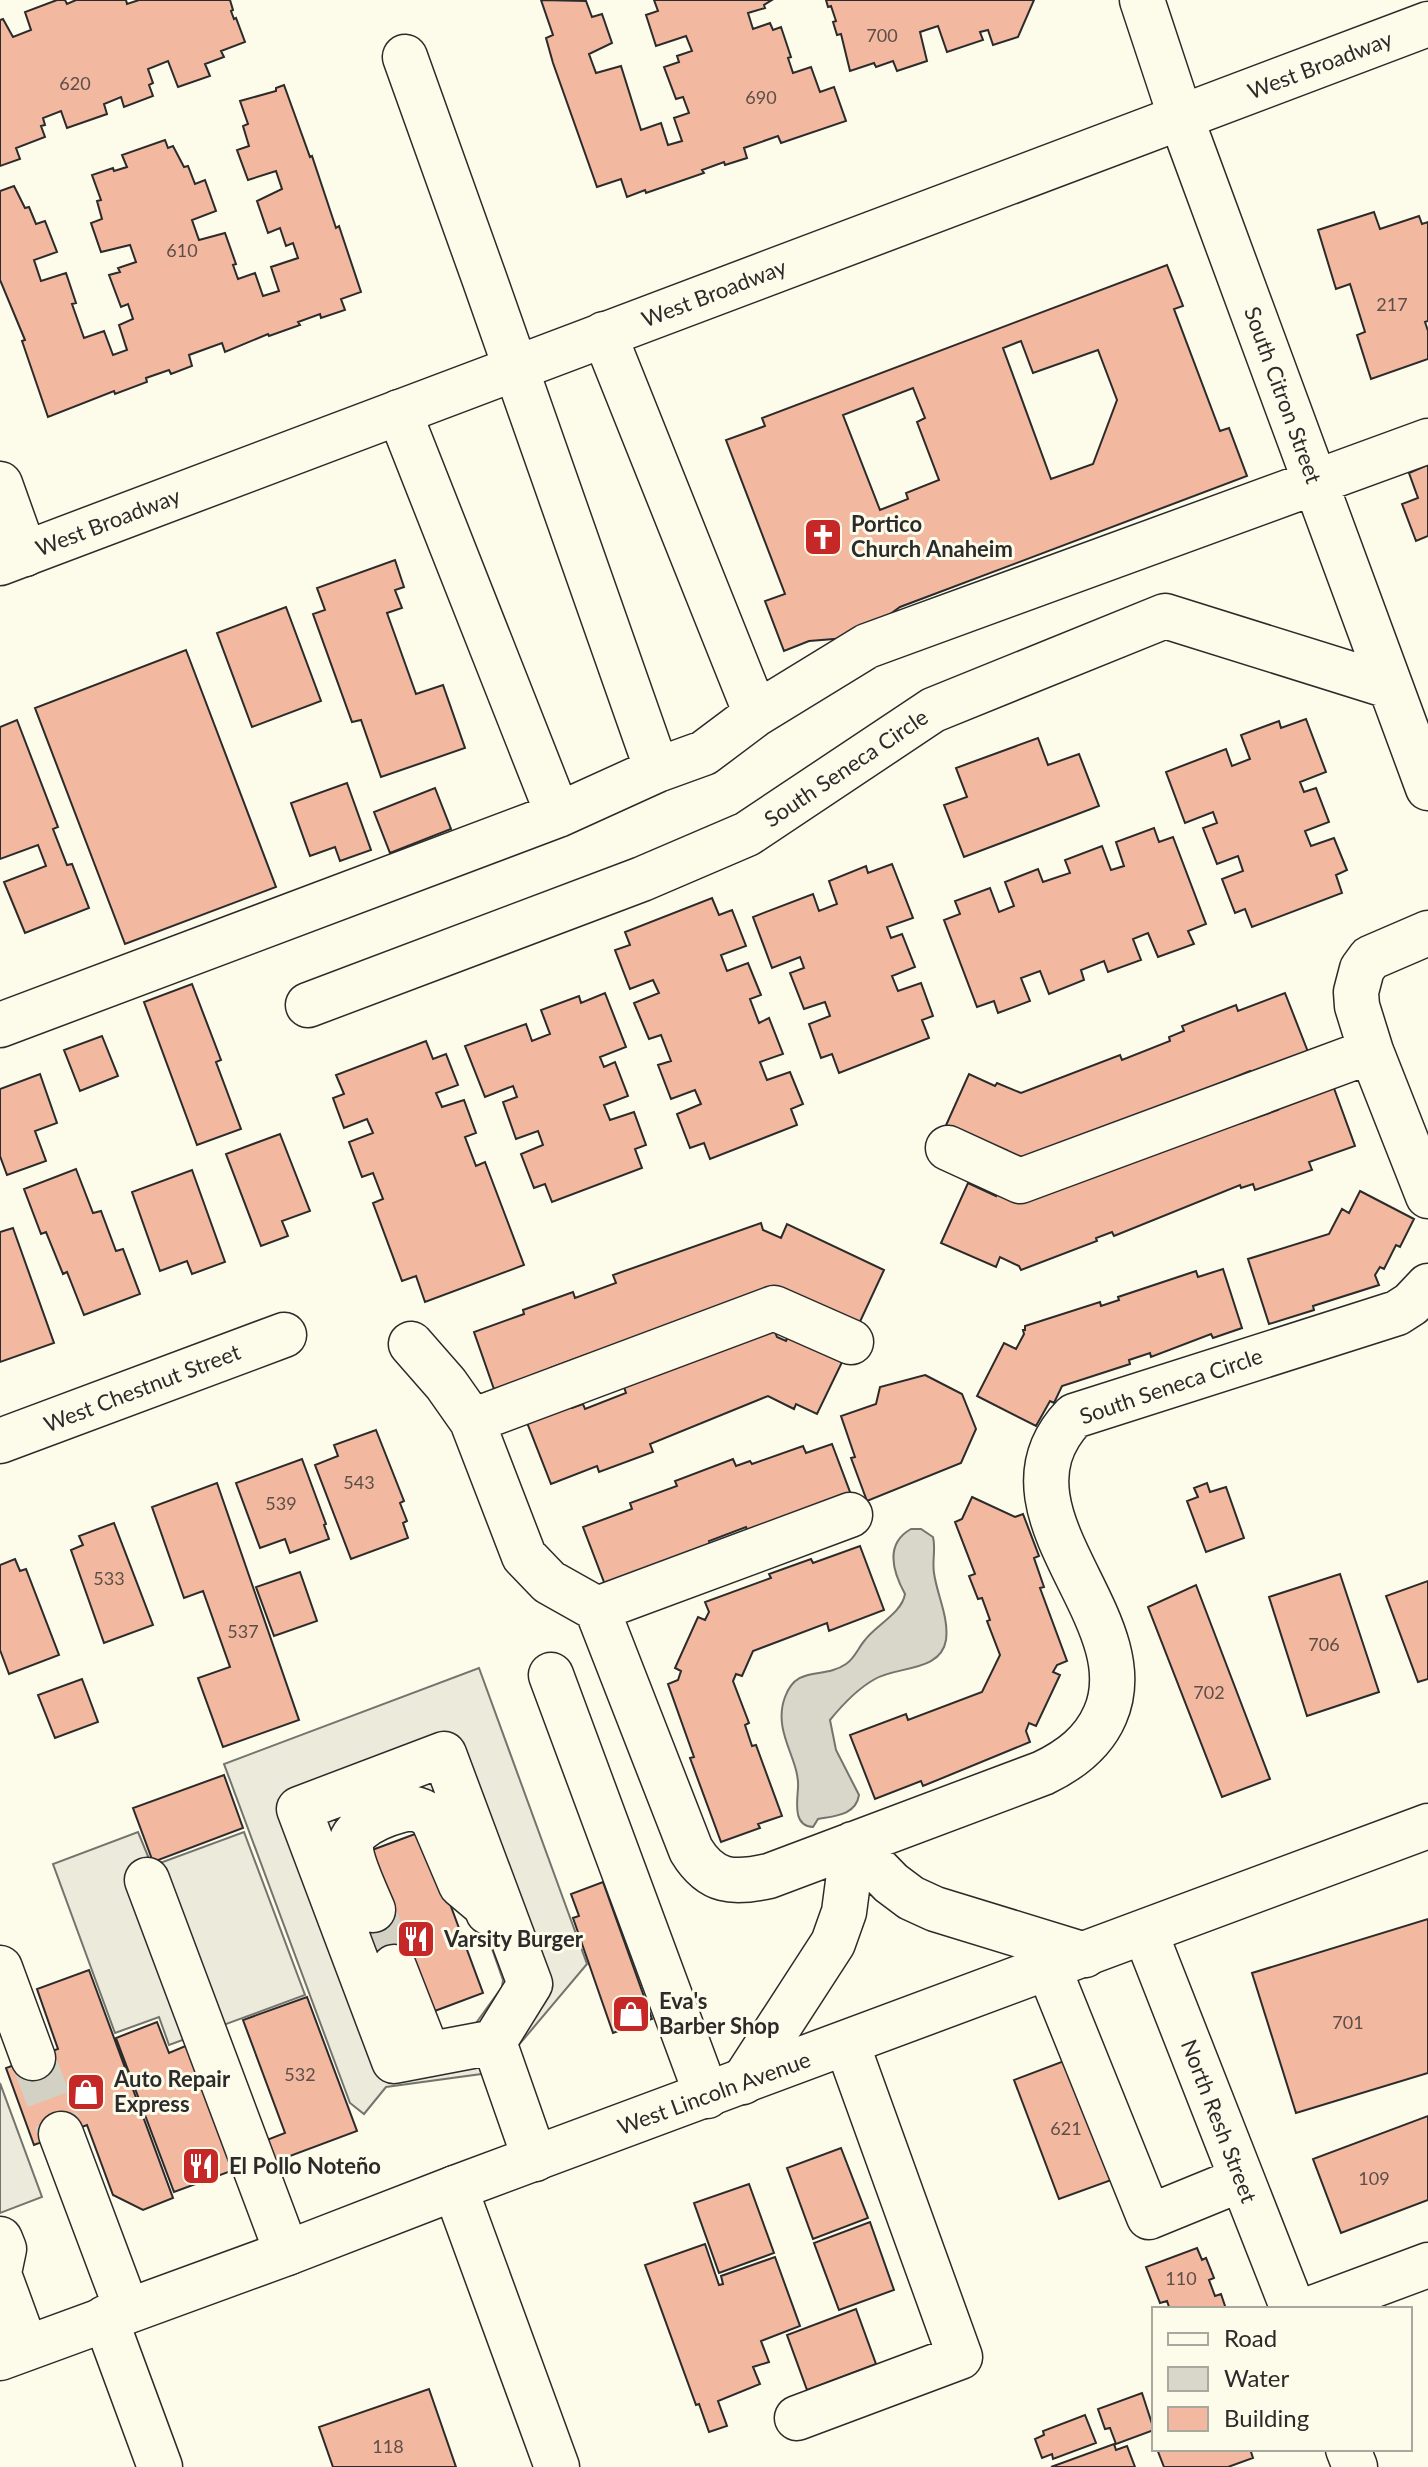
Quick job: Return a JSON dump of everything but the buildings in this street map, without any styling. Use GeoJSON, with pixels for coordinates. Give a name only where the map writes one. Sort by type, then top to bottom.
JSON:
{"type":"FeatureCollection","features":[{"type":"Feature","properties":{"kind":"street","name":"South Citron Street"},"geometry":{"type":"LineString","coordinates":[[1142,0],[1181,118],[1428,788]]}},
{"type":"Feature","properties":{"kind":"street","name":"West Broadway"},"geometry":{"type":"LineString","coordinates":[[12,559],[1428,24]]}},
{"type":"Feature","properties":{"kind":"street"},"geometry":{"type":"LineString","coordinates":[[405,57],[518,369],[547,461],[657,770]]}},
{"type":"Feature","properties":{"kind":"street"},"geometry":{"type":"LineString","coordinates":[[604,334],[756,714]]}},
{"type":"Feature","properties":{"kind":"street"},"geometry":{"type":"LineString","coordinates":[[399,412],[558,815]]}},
{"type":"Feature","properties":{"kind":"street"},"geometry":{"type":"LineString","coordinates":[[0,1025],[558,815],[657,770],[704,753],[756,714],[867,646],[1428,441]]}},
{"type":"Feature","properties":{"kind":"street"},"geometry":{"type":"LineString","coordinates":[[0,484],[12,559]]}},
{"type":"Feature","properties":{"kind":"street","name":"South Seneca Circle"},"geometry":{"type":"LineString","coordinates":[[308,1005],[642,879],[747,834],[933,710],[1165,616],[1389,686]]}},
{"type":"Feature","properties":{"kind":"street"},"geometry":{"type":"LineString","coordinates":[[1428,933],[1370,958],[1362,969],[1356,992],[1357,1006],[1371,1051],[1428,1196]]}},
{"type":"Feature","properties":{"kind":"street"},"geometry":{"type":"LineString","coordinates":[[948,1148],[1020,1181],[1371,1051]]}},
{"type":"Feature","properties":{"kind":"street","name":"South Seneca Circle"},"geometry":{"type":"LineString","coordinates":[[597,1609],[691,1850],[700,1866],[714,1876],[749,1880],[769,1876],[1063,1763],[1078,1752],[1102,1723],[1113,1689],[1112,1661],[1051,1515],[1047,1495],[1047,1468],[1051,1453],[1066,1425],[1074,1416],[1397,1313],[1411,1304],[1428,1286]]}},
{"type":"Feature","properties":{"kind":"street"},"geometry":{"type":"LineString","coordinates":[[472,1421],[774,1308],[851,1342]]}},
{"type":"Feature","properties":{"kind":"street","name":"West Chestnut Street"},"geometry":{"type":"LineString","coordinates":[[0,1441],[284,1335]]}},
{"type":"Feature","properties":{"kind":"street"},"geometry":{"type":"LineString","coordinates":[[411,1344],[446,1384],[472,1421],[524,1556],[549,1582],[597,1609],[850,1515]]}},
{"type":"Feature","properties":{"kind":"street"},"geometry":{"type":"LineString","coordinates":[[551,1675],[725,2089]]}},
{"type":"Feature","properties":{"kind":"street"},"geometry":{"type":"LineString","coordinates":[[444,1754],[530,1984],[494,2042],[394,2061],[299,1809],[444,1754]]}},
{"type":"Feature","properties":{"kind":"street"},"geometry":{"type":"LineString","coordinates":[[373,1910],[350,1847],[356,1830],[402,1810],[425,1812],[437,1826],[461,1885],[486,1906],[520,2001]]}},
{"type":"Feature","properties":{"kind":"street","name":"West Lincoln Avenue"},"geometry":{"type":"LineString","coordinates":[[13,2353],[1428,1826]]}},
{"type":"Feature","properties":{"kind":"street"},"geometry":{"type":"LineString","coordinates":[[853,1844],[891,1883],[911,1898],[1067,1962],[1149,2217],[1242,2179]]}},
{"type":"Feature","properties":{"kind":"street"},"geometry":{"type":"LineString","coordinates":[[725,2089],[833,1943],[844,1912],[853,1844]]}},
{"type":"Feature","properties":{"kind":"street"},"geometry":{"type":"LineString","coordinates":[[147,1880],[287,2253]]}},
{"type":"Feature","properties":{"kind":"street","name":"North Resh Street"},"geometry":{"type":"LineString","coordinates":[[1145,1932],[1292,2307]]}},
{"type":"Feature","properties":{"kind":"street"},"geometry":{"type":"LineString","coordinates":[[394,1967],[428,2054]]}},
{"type":"Feature","properties":{"kind":"street"},"geometry":{"type":"LineString","coordinates":[[0,1968],[33,2058]]}},
{"type":"Feature","properties":{"kind":"street"},"geometry":{"type":"LineString","coordinates":[[494,2042],[535,2159]]}},
{"type":"Feature","properties":{"kind":"street"},"geometry":{"type":"LineString","coordinates":[[797,2418],[960,2357],[847,2044]]}},
{"type":"Feature","properties":{"kind":"street"},"geometry":{"type":"LineString","coordinates":[[61,2134],[160,2467]]}},
{"type":"Feature","properties":{"kind":"street"},"geometry":{"type":"LineString","coordinates":[[455,2188],[557,2467]]}},
{"type":"Feature","properties":{"kind":"street"},"geometry":{"type":"LineString","coordinates":[[0,2239],[4,2249],[0,2268]]}},
{"type":"Feature","properties":{"kind":"street"},"geometry":{"type":"LineString","coordinates":[[1315,2307],[1428,2265]]}},
{"type":"Feature","properties":{"kind":"street"},"geometry":{"type":"LineString","coordinates":[[0,2277],[13,2353]]}},
{"type":"Feature","properties":{"kind":"shaded area"},"geometry":{"type":"Polygon","coordinates":[[[479,1668],[587,1964],[496,2072],[386,2087],[364,2114],[350,2103],[224,1764],[479,1668]],[[419,1787],[341,1815],[334,1827],[397,2022],[456,2035],[471,2030],[502,1987],[503,1980],[435,1793],[419,1787]]]}},
{"type":"Feature","properties":{"kind":"shaded area"},"geometry":{"type":"Polygon","coordinates":[[[138,1832],[152,1866],[244,1832],[305,1995],[169,2045],[159,2017],[115,2033],[53,1864],[138,1832]]]}},
{"type":"Feature","properties":{"kind":"shaded area"},"geometry":{"type":"Polygon","coordinates":[[[0,2083],[42,2197],[0,2213],[0,2083]]]}},
{"type":"Feature","properties":{"kind":"water"},"geometry":{"type":"Polygon","coordinates":[[[911,1529],[921,1529],[933,1537],[934,1573],[946,1623],[946,1640],[936,1658],[868,1683],[830,1720],[836,1750],[859,1795],[849,1811],[818,1819],[813,1827],[807,1826],[799,1818],[797,1777],[784,1734],[782,1710],[785,1697],[796,1680],[837,1669],[849,1662],[870,1634],[899,1607],[905,1594],[897,1577],[894,1550],[902,1535],[911,1529]]]}},
{"type":"Feature","properties":{"kind":"tunnel"},"geometry":{"type":"LineString","coordinates":[[373,1910],[394,1967]]}},
{"type":"Feature","properties":{"kind":"tunnel"},"geometry":{"type":"LineString","coordinates":[[33,2058],[61,2134]]}},
{"type":"Feature","properties":{"kind":"place","name":"Portico Church Anaheim"},"geometry":{"type":"Point","coordinates":[823,537]}},
{"type":"Feature","properties":{"kind":"place","name":"Varsity Burger"},"geometry":{"type":"Point","coordinates":[416,1939]}},
{"type":"Feature","properties":{"kind":"place","name":"Eva's Barber Shop"},"geometry":{"type":"Point","coordinates":[631,2014]}},
{"type":"Feature","properties":{"kind":"place","name":"Auto Repair Express"},"geometry":{"type":"Point","coordinates":[86,2092]}},
{"type":"Feature","properties":{"kind":"place","name":"El Pollo Noteño"},"geometry":{"type":"Point","coordinates":[201,2166]}}]}
